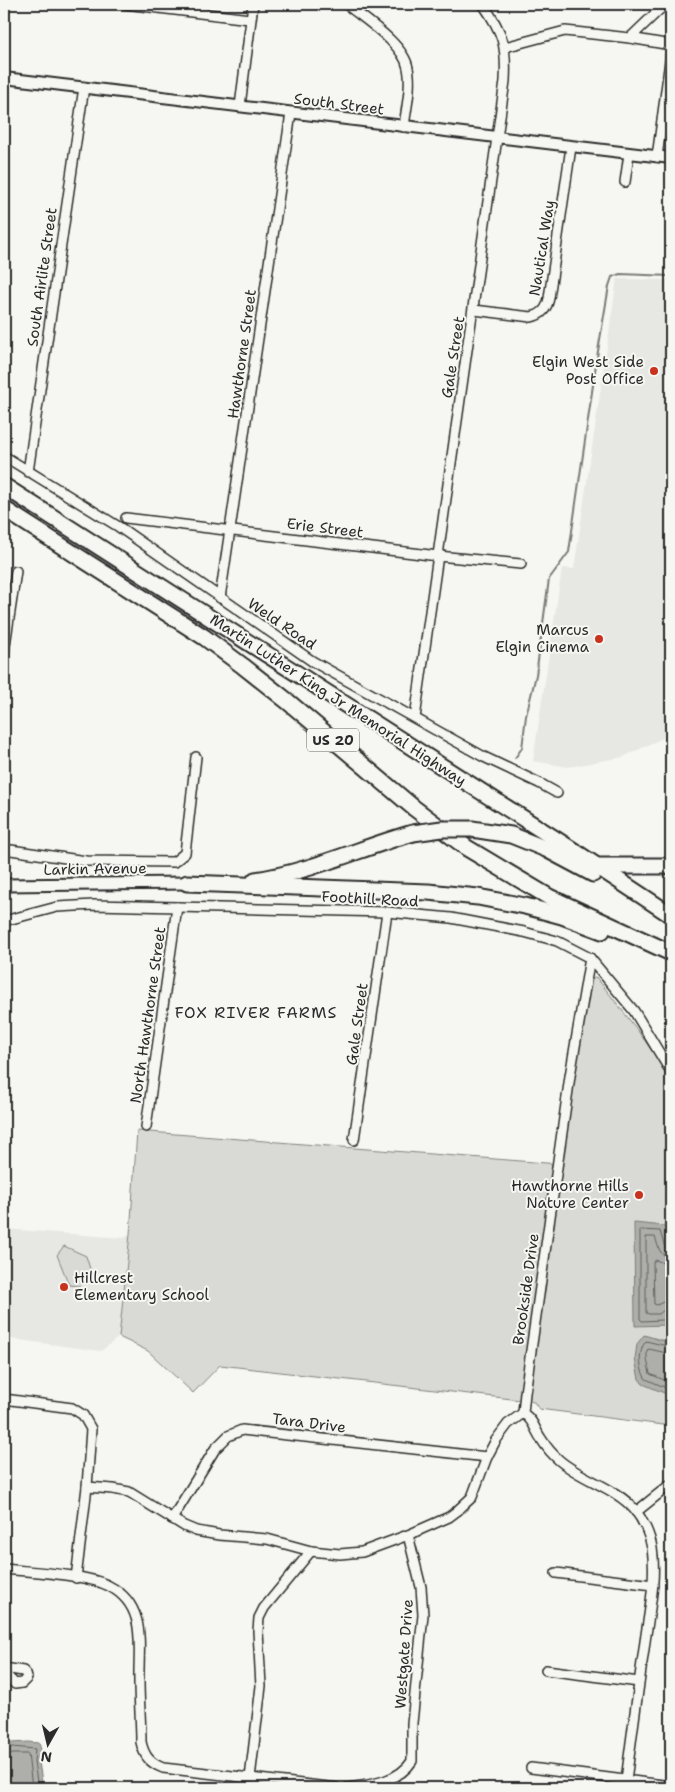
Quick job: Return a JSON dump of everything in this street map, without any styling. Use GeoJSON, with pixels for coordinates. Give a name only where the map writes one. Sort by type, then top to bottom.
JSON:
{"type":"FeatureCollection","features":[{"type":"Feature","properties":{"kind":"highway","name":"Martin Luther King Jr Memorial Highway"},"geometry":{"type":"LineString","coordinates":[[4,486],[571,849],[671,916]]}},
{"type":"Feature","properties":{"kind":"highway","name":"Martin Luther King Jr Memorial Highway"},"geometry":{"type":"LineString","coordinates":[[4,509],[204,638],[243,666],[414,808],[467,848],[549,897],[671,953]]}},
{"type":"Feature","properties":{"kind":"highway"},"geometry":{"type":"LineString","coordinates":[[186,883],[242,882],[292,872],[337,859],[386,840],[413,833],[442,829],[472,829],[511,835],[546,849],[671,916]]}},
{"type":"Feature","properties":{"kind":"highway"},"geometry":{"type":"LineString","coordinates":[[571,849],[671,907]]}},
{"type":"Feature","properties":{"kind":"highway"},"geometry":{"type":"LineString","coordinates":[[600,866],[671,866]]}},
{"type":"Feature","properties":{"kind":"highway"},"geometry":{"type":"LineString","coordinates":[[186,883],[428,892],[478,897],[525,906],[562,916],[671,958]]}},
{"type":"Feature","properties":{"kind":"main road","name":"Larkin Avenue"},"geometry":{"type":"LineString","coordinates":[[4,885],[186,883]]}},
{"type":"Feature","properties":{"kind":"street"},"geometry":{"type":"LineString","coordinates":[[125,4],[250,19]]}},
{"type":"Feature","properties":{"kind":"street"},"geometry":{"type":"LineString","coordinates":[[240,106],[252,4]]}},
{"type":"Feature","properties":{"kind":"street"},"geometry":{"type":"LineString","coordinates":[[346,4],[395,45],[407,62],[409,83],[404,127]]}},
{"type":"Feature","properties":{"kind":"street","name":"Gale Street"},"geometry":{"type":"LineString","coordinates":[[415,718],[505,81],[505,47],[495,22],[483,4]]}},
{"type":"Feature","properties":{"kind":"street"},"geometry":{"type":"LineString","coordinates":[[630,38],[660,9],[668,6],[671,7]]}},
{"type":"Feature","properties":{"kind":"street"},"geometry":{"type":"LineString","coordinates":[[505,47],[565,31],[630,38],[671,45]]}},
{"type":"Feature","properties":{"kind":"street"},"geometry":{"type":"LineString","coordinates":[[658,157],[671,53]]}},
{"type":"Feature","properties":{"kind":"street","name":"South Street"},"geometry":{"type":"LineString","coordinates":[[4,78],[671,158]]}},
{"type":"Feature","properties":{"kind":"street","name":"South Airlite Street"},"geometry":{"type":"LineString","coordinates":[[28,472],[84,87]]}},
{"type":"Feature","properties":{"kind":"street","name":"Hawthorne Street"},"geometry":{"type":"LineString","coordinates":[[220,598],[291,113]]}},
{"type":"Feature","properties":{"kind":"street","name":"Nautical Way"},"geometry":{"type":"LineString","coordinates":[[474,310],[531,317],[537,316],[545,309],[549,298],[571,147]]}},
{"type":"Feature","properties":{"kind":"street"},"geometry":{"type":"LineString","coordinates":[[625,182],[629,154]]}},
{"type":"Feature","properties":{"kind":"street","name":"Weld Road"},"geometry":{"type":"LineString","coordinates":[[4,456],[118,527],[312,661],[484,757],[539,782],[557,793]]}},
{"type":"Feature","properties":{"kind":"street","name":"Erie Street"},"geometry":{"type":"LineString","coordinates":[[126,518],[438,556],[521,564]]}},
{"type":"Feature","properties":{"kind":"street"},"geometry":{"type":"LineString","coordinates":[[4,652],[16,571]]}},
{"type":"Feature","properties":{"kind":"street"},"geometry":{"type":"LineString","coordinates":[[4,850],[86,861],[174,862],[185,853],[196,757]]}},
{"type":"Feature","properties":{"kind":"street","name":"Foothill Road"},"geometry":{"type":"LineString","coordinates":[[4,921],[57,907],[94,905],[387,912],[451,918],[524,932],[557,941],[590,958],[634,1011],[671,1072]]}},
{"type":"Feature","properties":{"kind":"street","name":"North Hawthorne Street"},"geometry":{"type":"LineString","coordinates":[[146,1127],[177,907]]}},
{"type":"Feature","properties":{"kind":"street","name":"Gale Street"},"geometry":{"type":"LineString","coordinates":[[354,1140],[387,912]]}},
{"type":"Feature","properties":{"kind":"street","name":"Brookside Drive"},"geometry":{"type":"LineString","coordinates":[[523,1413],[556,1164],[590,958]]}},
{"type":"Feature","properties":{"kind":"street"},"geometry":{"type":"LineString","coordinates":[[4,1399],[72,1408],[80,1412],[88,1422],[92,1434],[76,1578]]}},
{"type":"Feature","properties":{"kind":"street"},"geometry":{"type":"LineString","coordinates":[[87,1488],[130,1492],[172,1519],[196,1531],[218,1535],[267,1539],[310,1551],[340,1554],[362,1552],[449,1517],[472,1497],[487,1457],[496,1440],[508,1424],[523,1413],[532,1419],[542,1441],[560,1461],[574,1472],[615,1493],[636,1512],[646,1528],[652,1545],[653,1585],[625,1784]]}},
{"type":"Feature","properties":{"kind":"street","name":"Tara Drive"},"geometry":{"type":"LineString","coordinates":[[172,1519],[215,1449],[228,1436],[242,1430],[487,1457]]}},
{"type":"Feature","properties":{"kind":"street"},"geometry":{"type":"LineString","coordinates":[[636,1512],[671,1484]]}},
{"type":"Feature","properties":{"kind":"street","name":"Westgate Drive"},"geometry":{"type":"LineString","coordinates":[[347,1788],[376,1783],[402,1773],[412,1761],[412,1723],[423,1615],[421,1587],[408,1535]]}},
{"type":"Feature","properties":{"kind":"street"},"geometry":{"type":"LineString","coordinates":[[250,1778],[261,1686],[258,1643],[259,1618],[264,1608],[310,1551]]}},
{"type":"Feature","properties":{"kind":"street"},"geometry":{"type":"LineString","coordinates":[[4,1568],[76,1578],[109,1586],[129,1604],[140,1630],[138,1666],[143,1752],[155,1765],[163,1768],[337,1788]]}},
{"type":"Feature","properties":{"kind":"street"},"geometry":{"type":"LineString","coordinates":[[556,1573],[653,1585]]}},
{"type":"Feature","properties":{"kind":"street"},"geometry":{"type":"LineString","coordinates":[[4,1668],[23,1671],[27,1678],[22,1683],[15,1684],[4,1673]]}},
{"type":"Feature","properties":{"kind":"street"},"geometry":{"type":"LineString","coordinates":[[546,1670],[639,1682]]}},
{"type":"Feature","properties":{"kind":"street"},"geometry":{"type":"LineString","coordinates":[[531,1768],[625,1784],[671,1786]]}},
{"type":"Feature","properties":{"kind":"shaded area"},"geometry":{"type":"Polygon","coordinates":[[[617,279],[671,280],[671,734],[623,757],[568,767],[533,761],[562,568],[574,569],[617,279]]]}},
{"type":"Feature","properties":{"kind":"shaded area","name":"Hawthorne Hills Nature Center"},"geometry":{"type":"Polygon","coordinates":[[[596,977],[645,1041],[671,1081],[671,1426],[539,1409],[534,1402],[512,1399],[220,1365],[193,1393],[148,1351],[119,1337],[130,1234],[137,1131],[559,1164],[590,981],[596,977]]]}},
{"type":"Feature","properties":{"kind":"shaded area","name":"Hillcrest Elementary School"},"geometry":{"type":"Polygon","coordinates":[[[4,1229],[124,1238],[130,1234],[119,1337],[101,1351],[4,1338],[4,1229]]]}},
{"type":"Feature","properties":{"kind":"shaded area"},"geometry":{"type":"Polygon","coordinates":[[[64,1246],[86,1256],[91,1272],[80,1286],[69,1285],[57,1255],[64,1246]]]}},
{"type":"Feature","properties":{"kind":"water"},"geometry":{"type":"Polygon","coordinates":[[[634,1223],[665,1226],[671,1276],[668,1325],[635,1326],[634,1223]]]}},
{"type":"Feature","properties":{"kind":"water"},"geometry":{"type":"Polygon","coordinates":[[[644,1335],[671,1343],[671,1396],[643,1384],[639,1379],[635,1359],[637,1344],[644,1335]]]}},
{"type":"Feature","properties":{"kind":"water"},"geometry":{"type":"Polygon","coordinates":[[[10,1743],[39,1743],[41,1750],[39,1762],[43,1788],[4,1788],[4,1746],[10,1743]]]}},
{"type":"Feature","properties":{"kind":"waterway"},"geometry":{"type":"LineString","coordinates":[[515,758],[522,748],[526,716],[536,675],[549,579],[569,552],[609,286],[612,277],[620,274],[671,276]]}},
{"type":"Feature","properties":{"kind":"place","name":"Elgin West Side Post Office"},"geometry":{"type":"Point","coordinates":[654,371]}},
{"type":"Feature","properties":{"kind":"place","name":"Marcus Elgin Cinema"},"geometry":{"type":"Point","coordinates":[599,639]}},
{"type":"Feature","properties":{"kind":"place","name":"Hawthorne Hills Nature Center"},"geometry":{"type":"Point","coordinates":[639,1195]}},
{"type":"Feature","properties":{"kind":"place","name":"Hillcrest Elementary School"},"geometry":{"type":"Point","coordinates":[64,1287]}},
{"type":"Feature","properties":{"kind":"district","name":"FOX RIVER FARMS"},"geometry":{"type":"Point","coordinates":[256,1012]}}]}
